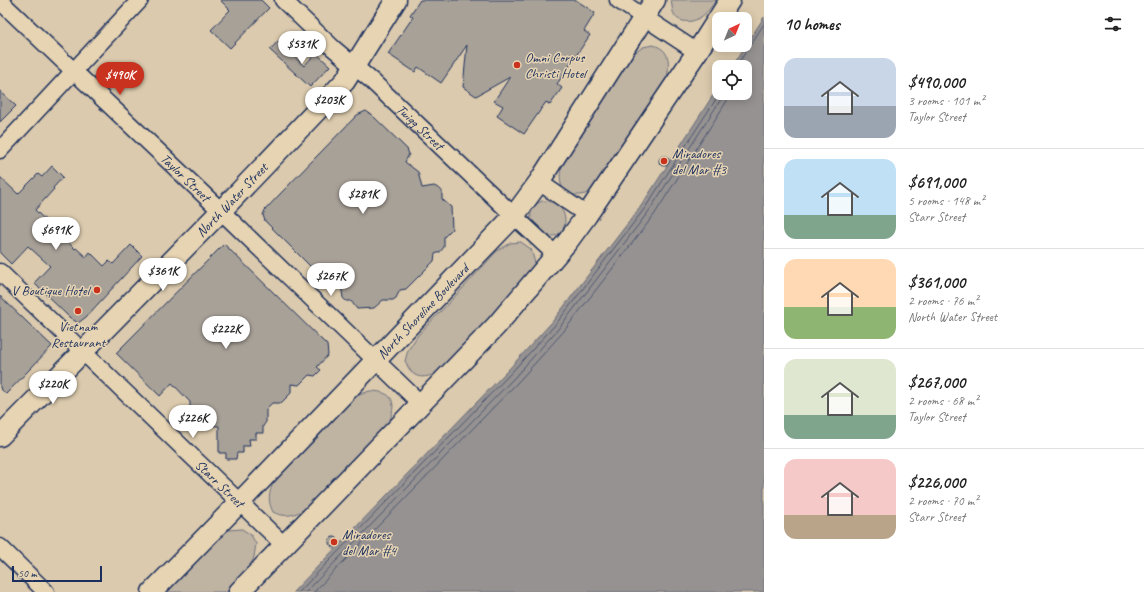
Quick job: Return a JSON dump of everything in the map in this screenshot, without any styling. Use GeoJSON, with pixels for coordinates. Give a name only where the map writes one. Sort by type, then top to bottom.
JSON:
{"type":"FeatureCollection","features":[{"type":"Feature","properties":{"kind":"main road","name":"North Water Street"},"geometry":{"type":"LineString","coordinates":[[0,436],[221,211],[345,81],[396,0]]}},
{"type":"Feature","properties":{"kind":"main road","name":"North Shoreline Boulevard"},"geometry":{"type":"LineString","coordinates":[[152,592],[514,216],[539,182],[656,0]]}},
{"type":"Feature","properties":{"kind":"main road"},"geometry":{"type":"LineString","coordinates":[[239,592],[496,326],[568,241],[697,52],[730,0]]}},
{"type":"Feature","properties":{"kind":"street"},"geometry":{"type":"LineString","coordinates":[[0,150],[140,0]]}},
{"type":"Feature","properties":{"kind":"street","name":"Twigg Street"},"geometry":{"type":"LineString","coordinates":[[283,0],[333,48],[372,81],[556,255]]}},
{"type":"Feature","properties":{"kind":"street"},"geometry":{"type":"LineString","coordinates":[[618,0],[697,52]]}},
{"type":"Feature","properties":{"kind":"street","name":"Taylor Street"},"geometry":{"type":"LineString","coordinates":[[0,1],[421,404]]}},
{"type":"Feature","properties":{"kind":"street"},"geometry":{"type":"LineString","coordinates":[[539,182],[587,215]]}},
{"type":"Feature","properties":{"kind":"street","name":"Starr Street"},"geometry":{"type":"LineString","coordinates":[[0,272],[285,546]]}},
{"type":"Feature","properties":{"kind":"street"},"geometry":{"type":"LineString","coordinates":[[0,548],[46,592]]}},
{"type":"Feature","properties":{"kind":"shaded area"},"geometry":{"type":"Polygon","coordinates":[[[671,0],[716,0],[710,9],[698,19],[693,21],[682,21],[676,17],[673,12],[671,0]]]}},
{"type":"Feature","properties":{"kind":"shaded area"},"geometry":{"type":"Polygon","coordinates":[[[653,45],[659,47],[667,55],[668,71],[666,83],[601,182],[588,193],[576,195],[569,193],[563,188],[560,181],[560,172],[563,159],[629,57],[643,47],[653,45]]]}},
{"type":"Feature","properties":{"kind":"shaded area"},"geometry":{"type":"Polygon","coordinates":[[[542,201],[552,202],[559,207],[563,213],[565,220],[564,227],[560,233],[554,236],[544,234],[531,223],[533,207],[542,201]]]}},
{"type":"Feature","properties":{"kind":"shaded area"},"geometry":{"type":"Polygon","coordinates":[[[521,242],[531,249],[535,263],[530,276],[448,368],[434,375],[423,377],[414,374],[409,369],[405,361],[408,350],[418,335],[497,251],[510,243],[521,242]]]}},
{"type":"Feature","properties":{"kind":"shaded area"},"geometry":{"type":"Polygon","coordinates":[[[369,391],[385,394],[390,397],[392,401],[392,413],[387,428],[310,506],[292,515],[283,515],[273,512],[269,498],[272,485],[277,476],[355,397],[369,391]]]}},
{"type":"Feature","properties":{"kind":"shaded area"},"geometry":{"type":"Polygon","coordinates":[[[242,529],[251,535],[256,544],[254,557],[249,570],[227,592],[163,592],[215,539],[229,530],[242,529]]]}},
{"type":"Feature","properties":{"kind":"water"},"geometry":{"type":"Polygon","coordinates":[[[764,17],[764,592],[293,592],[508,370],[552,322],[641,206],[712,97],[712,100],[752,100],[752,60],[736,60],[742,52],[752,52],[752,36],[764,17]]]}},
{"type":"Feature","properties":{"kind":"building"},"geometry":{"type":"Polygon","coordinates":[[[220,0],[261,0],[269,8],[230,48],[211,30],[230,10],[220,0]]]}},
{"type":"Feature","properties":{"kind":"building","name":"Omni Corpus Christi Hotel"},"geometry":{"type":"Polygon","coordinates":[[[420,0],[576,0],[595,13],[584,31],[590,35],[557,84],[562,88],[550,105],[546,102],[524,134],[497,116],[503,106],[494,101],[510,77],[476,96],[463,87],[467,45],[441,83],[418,67],[415,72],[388,54],[413,17],[410,15],[420,0]]]}},
{"type":"Feature","properties":{"kind":"building"},"geometry":{"type":"Polygon","coordinates":[[[278,41],[304,66],[316,53],[330,66],[310,87],[270,50],[278,41]]]}},
{"type":"Feature","properties":{"kind":"building"},"geometry":{"type":"Polygon","coordinates":[[[0,91],[16,106],[0,122],[0,91]]]}},
{"type":"Feature","properties":{"kind":"building"},"geometry":{"type":"Polygon","coordinates":[[[366,111],[407,149],[409,154],[405,162],[418,172],[422,188],[434,186],[442,191],[442,199],[451,207],[452,229],[444,237],[444,247],[440,252],[435,254],[434,261],[406,289],[400,290],[396,298],[393,300],[383,300],[374,308],[357,309],[351,301],[346,301],[343,298],[340,278],[331,282],[322,278],[265,221],[263,215],[265,210],[357,115],[366,111]]]}},
{"type":"Feature","properties":{"kind":"building","name":"Miradores del Mar #3"},"geometry":{"type":"Polygon","coordinates":[[[662,156],[666,156],[668,157],[668,165],[662,166],[659,163],[659,159],[662,156]]]}},
{"type":"Feature","properties":{"kind":"building"},"geometry":{"type":"Polygon","coordinates":[[[52,166],[63,177],[35,210],[75,249],[76,248],[86,257],[90,252],[104,266],[109,261],[113,264],[131,245],[142,256],[86,317],[78,323],[69,317],[34,283],[50,266],[28,246],[11,264],[0,253],[0,177],[18,194],[38,174],[42,177],[52,166]]]}},
{"type":"Feature","properties":{"kind":"building"},"geometry":{"type":"Polygon","coordinates":[[[224,244],[327,345],[328,355],[317,367],[321,370],[315,376],[309,375],[299,385],[291,384],[291,393],[281,403],[272,403],[266,409],[266,422],[263,426],[263,433],[256,433],[256,439],[249,439],[250,446],[243,446],[243,453],[237,453],[236,459],[226,459],[226,453],[219,453],[219,426],[190,425],[190,402],[172,383],[160,396],[116,353],[224,244]]]}},
{"type":"Feature","properties":{"kind":"building"},"geometry":{"type":"Polygon","coordinates":[[[0,296],[52,346],[6,394],[0,388],[0,296]]]}},
{"type":"Feature","properties":{"kind":"building","name":"Miradores del Mar #4"},"geometry":{"type":"Polygon","coordinates":[[[332,537],[336,537],[338,538],[338,546],[332,547],[329,544],[329,540],[332,537]]]}},
{"type":"Feature","properties":{"kind":"place","name":"Omni Corpus Christi Hotel"},"geometry":{"type":"Point","coordinates":[517,65]}},
{"type":"Feature","properties":{"kind":"place","name":"Miradores del Mar #3"},"geometry":{"type":"Point","coordinates":[664,161]}},
{"type":"Feature","properties":{"kind":"place","name":"V Boutique Hotel"},"geometry":{"type":"Point","coordinates":[97,290]}},
{"type":"Feature","properties":{"kind":"place","name":"Vietnam Restaurant"},"geometry":{"type":"Point","coordinates":[78,311]}},
{"type":"Feature","properties":{"kind":"place","name":"Miradores del Mar #4"},"geometry":{"type":"Point","coordinates":[334,542]}}]}
